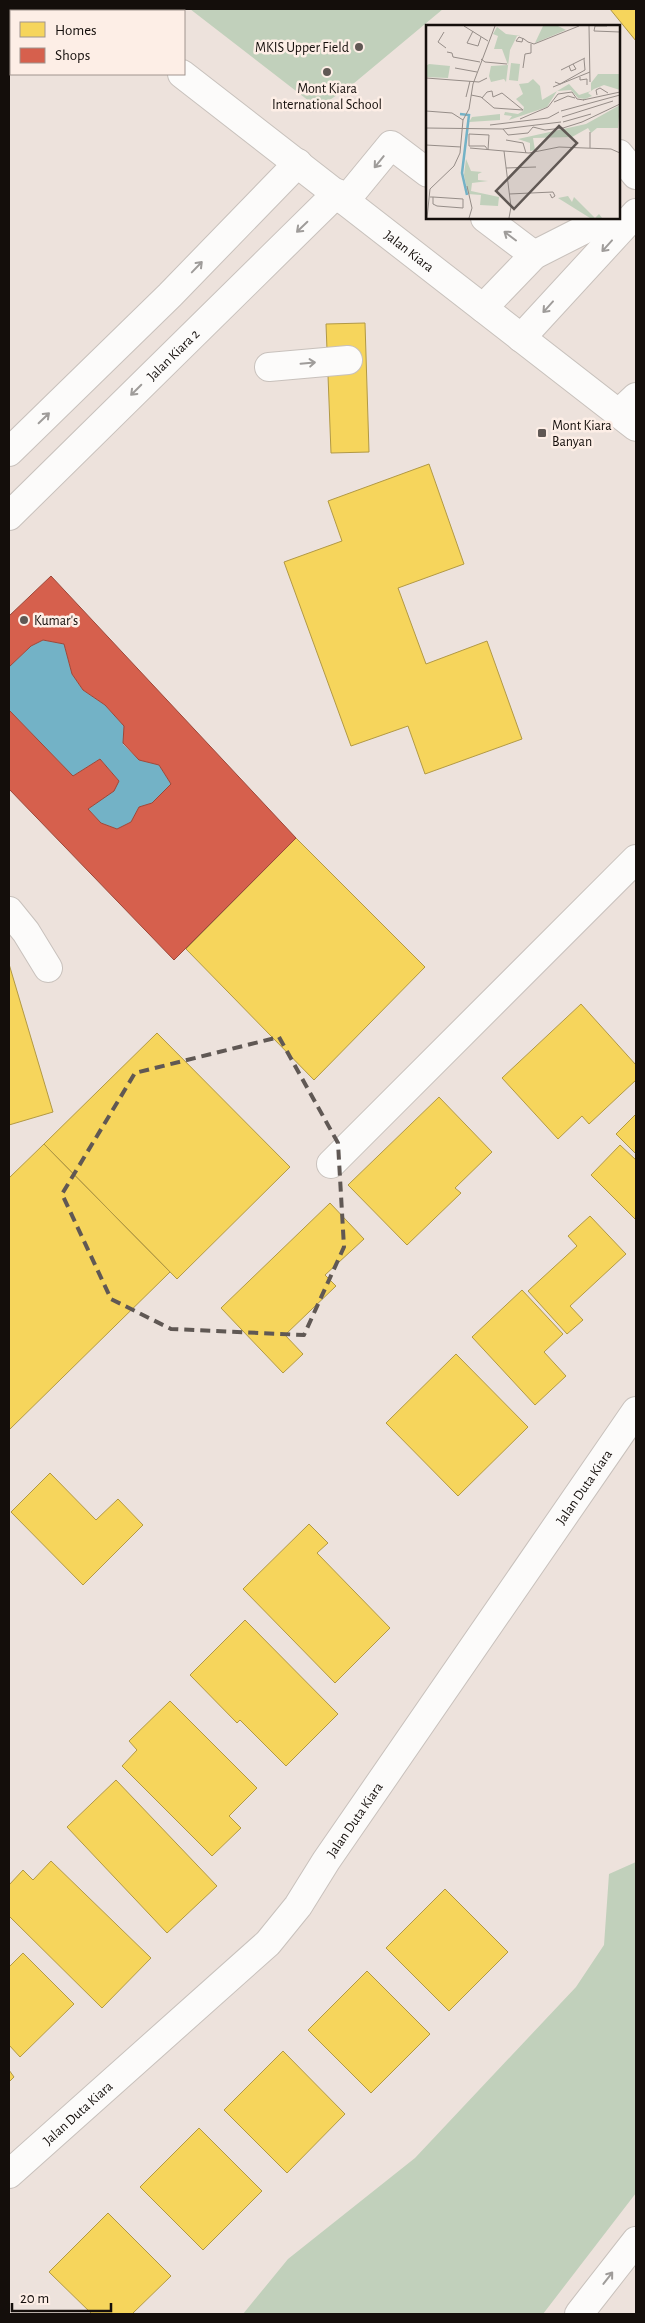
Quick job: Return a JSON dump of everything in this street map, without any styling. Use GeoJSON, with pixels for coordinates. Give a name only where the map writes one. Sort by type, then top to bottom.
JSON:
{"type":"FeatureCollection","features":[{"type":"Feature","properties":{"kind":"main road","name":"Jalan Kiara"},"geometry":{"type":"LineString","coordinates":[[183,75],[521,338],[630,412]]}},
{"type":"Feature","properties":{"kind":"main road","name":"Jalan Kiara 2"},"geometry":{"type":"LineString","coordinates":[[9,516],[200,326],[341,197],[391,146],[426,172]]}},
{"type":"Feature","properties":{"kind":"main road"},"geometry":{"type":"LineString","coordinates":[[620,155],[636,175]]}},
{"type":"Feature","properties":{"kind":"main road"},"geometry":{"type":"LineString","coordinates":[[9,452],[170,295],[298,163]]}},
{"type":"Feature","properties":{"kind":"main road"},"geometry":{"type":"LineString","coordinates":[[620,211],[636,203]]}},
{"type":"Feature","properties":{"kind":"main road"},"geometry":{"type":"LineString","coordinates":[[521,338],[636,213]]}},
{"type":"Feature","properties":{"kind":"main road"},"geometry":{"type":"LineString","coordinates":[[486,219],[534,255]]}},
{"type":"Feature","properties":{"kind":"main road"},"geometry":{"type":"LineString","coordinates":[[483,308],[534,255],[605,219]]}},
{"type":"Feature","properties":{"kind":"main road"},"geometry":{"type":"LineString","coordinates":[[170,295],[200,326]]}},
{"type":"Feature","properties":{"kind":"main road"},"geometry":{"type":"LineString","coordinates":[[269,367],[348,360]]}},
{"type":"Feature","properties":{"kind":"main road"},"geometry":{"type":"LineString","coordinates":[[331,1164],[636,859]]}},
{"type":"Feature","properties":{"kind":"main road"},"geometry":{"type":"LineString","coordinates":[[9,911],[26,932],[48,968]]}},
{"type":"Feature","properties":{"kind":"main road","name":"Jalan Duta Kiara"},"geometry":{"type":"LineString","coordinates":[[9,2174],[268,1943],[298,1906],[326,1861],[636,1411]]}},
{"type":"Feature","properties":{"kind":"main road"},"geometry":{"type":"LineString","coordinates":[[579,2314],[636,2241]]}},
{"type":"Feature","properties":{"kind":"highlighted area"},"geometry":{"type":"Polygon","coordinates":[[[279,1037],[338,1143],[344,1247],[304,1335],[171,1329],[111,1299],[62,1194],[135,1073],[279,1037]]]}},
{"type":"Feature","properties":{"kind":"green space","name":"Mont Kiara International School"},"geometry":{"type":"Polygon","coordinates":[[[190,9],[443,9],[353,84],[318,108],[190,9]]]}},
{"type":"Feature","properties":{"kind":"green space"},"geometry":{"type":"Polygon","coordinates":[[[636,1862],[636,2193],[543,2314],[243,2314],[288,2259],[415,2158],[576,1987],[604,1945],[609,1874],[636,1862]]]}},
{"type":"Feature","properties":{"kind":"water"},"geometry":{"type":"Polygon","coordinates":[[[43,640],[64,644],[72,674],[83,690],[105,705],[124,726],[123,744],[139,760],[159,765],[171,784],[152,803],[139,807],[131,822],[117,829],[101,823],[88,809],[113,791],[119,781],[100,759],[73,776],[9,710],[9,667],[31,646],[43,640]]]}},
{"type":"Feature","properties":{"kind":"building: Homes"},"geometry":{"type":"Polygon","coordinates":[[[610,9],[636,9],[636,41],[610,9]]]}},
{"type":"Feature","properties":{"kind":"building: Homes"},"geometry":{"type":"Polygon","coordinates":[[[365,323],[369,452],[331,453],[326,324],[365,323]]]}},
{"type":"Feature","properties":{"kind":"building: Homes"},"geometry":{"type":"Polygon","coordinates":[[[429,464],[464,564],[398,588],[426,664],[487,641],[522,739],[425,774],[408,726],[351,746],[284,562],[342,541],[328,501],[429,464]]]}},
{"type":"Feature","properties":{"kind":"building: Homes"},"geometry":{"type":"Polygon","coordinates":[[[296,838],[425,967],[314,1080],[186,949],[296,838]]]}},
{"type":"Feature","properties":{"kind":"building: Homes"},"geometry":{"type":"Polygon","coordinates":[[[9,964],[53,1112],[9,1125],[9,964]]]}},
{"type":"Feature","properties":{"kind":"building: Homes"},"geometry":{"type":"Polygon","coordinates":[[[581,1004],[636,1065],[636,1080],[589,1124],[582,1116],[558,1139],[502,1078],[581,1004]]]}},
{"type":"Feature","properties":{"kind":"building: Homes"},"geometry":{"type":"Polygon","coordinates":[[[157,1033],[290,1167],[177,1279],[44,1144],[157,1033]]]}},
{"type":"Feature","properties":{"kind":"building: Homes"},"geometry":{"type":"Polygon","coordinates":[[[439,1097],[492,1152],[455,1188],[461,1193],[407,1245],[348,1185],[439,1097]]]}},
{"type":"Feature","properties":{"kind":"building: Homes"},"geometry":{"type":"Polygon","coordinates":[[[636,1114],[636,1154],[616,1134],[636,1114]]]}},
{"type":"Feature","properties":{"kind":"building: Homes"},"geometry":{"type":"Polygon","coordinates":[[[44,1144],[170,1272],[9,1430],[9,1178],[44,1144]]]}},
{"type":"Feature","properties":{"kind":"building: Homes"},"geometry":{"type":"Polygon","coordinates":[[[620,1145],[636,1160],[636,1220],[591,1175],[620,1145]]]}},
{"type":"Feature","properties":{"kind":"building: Homes"},"geometry":{"type":"Polygon","coordinates":[[[330,1203],[364,1239],[325,1275],[336,1286],[285,1335],[303,1354],[283,1373],[221,1308],[330,1203]]]}},
{"type":"Feature","properties":{"kind":"building: Homes"},"geometry":{"type":"Polygon","coordinates":[[[590,1216],[626,1254],[570,1306],[583,1320],[567,1334],[528,1291],[577,1246],[568,1236],[590,1216]]]}},
{"type":"Feature","properties":{"kind":"building: Homes"},"geometry":{"type":"Polygon","coordinates":[[[522,1290],[563,1334],[544,1352],[566,1376],[535,1405],[472,1337],[522,1290]]]}},
{"type":"Feature","properties":{"kind":"building: Homes"},"geometry":{"type":"Polygon","coordinates":[[[456,1354],[528,1427],[458,1496],[386,1423],[456,1354]]]}},
{"type":"Feature","properties":{"kind":"building: Homes"},"geometry":{"type":"Polygon","coordinates":[[[50,1473],[96,1520],[118,1499],[143,1525],[83,1585],[11,1512],[50,1473]]]}},
{"type":"Feature","properties":{"kind":"building: Homes"},"geometry":{"type":"Polygon","coordinates":[[[309,1524],[328,1543],[317,1553],[390,1628],[335,1683],[243,1589],[309,1524]]]}},
{"type":"Feature","properties":{"kind":"building: Homes"},"geometry":{"type":"Polygon","coordinates":[[[245,1620],[338,1714],[286,1766],[240,1720],[237,1723],[190,1675],[245,1620]]]}},
{"type":"Feature","properties":{"kind":"building: Homes"},"geometry":{"type":"Polygon","coordinates":[[[170,1701],[257,1788],[229,1816],[241,1828],[212,1856],[122,1766],[137,1750],[129,1741],[170,1701]]]}},
{"type":"Feature","properties":{"kind":"building: Homes"},"geometry":{"type":"Polygon","coordinates":[[[116,1780],[217,1886],[167,1933],[67,1827],[116,1780]]]}},
{"type":"Feature","properties":{"kind":"building: Homes"},"geometry":{"type":"Polygon","coordinates":[[[51,1861],[151,1958],[102,2008],[9,1916],[9,1885],[23,1870],[33,1880],[51,1861]]]}},
{"type":"Feature","properties":{"kind":"building: Homes"},"geometry":{"type":"Polygon","coordinates":[[[445,1889],[508,1952],[449,2011],[386,1948],[445,1889]]]}},
{"type":"Feature","properties":{"kind":"building: Homes"},"geometry":{"type":"Polygon","coordinates":[[[23,1953],[74,2004],[20,2057],[9,2045],[9,1967],[23,1953]]]}},
{"type":"Feature","properties":{"kind":"building: Homes"},"geometry":{"type":"Polygon","coordinates":[[[367,1971],[430,2034],[371,2093],[308,2030],[367,1971]]]}},
{"type":"Feature","properties":{"kind":"building: Homes"},"geometry":{"type":"Polygon","coordinates":[[[283,2051],[345,2114],[287,2173],[224,2110],[283,2051]]]}},
{"type":"Feature","properties":{"kind":"building: Homes"},"geometry":{"type":"Polygon","coordinates":[[[9,2070],[14,2077],[9,2082],[9,2070]]]}},
{"type":"Feature","properties":{"kind":"building: Homes"},"geometry":{"type":"Polygon","coordinates":[[[199,2128],[262,2191],[203,2250],[140,2187],[199,2128]]]}},
{"type":"Feature","properties":{"kind":"building: Homes"},"geometry":{"type":"Polygon","coordinates":[[[108,2213],[171,2276],[132,2314],[92,2314],[49,2272],[108,2213]]]}},
{"type":"Feature","properties":{"kind":"building: Shops"},"geometry":{"type":"Polygon","coordinates":[[[51,576],[296,838],[174,960],[9,789],[9,710],[73,776],[100,759],[119,781],[114,791],[88,809],[101,823],[117,829],[131,822],[139,807],[152,803],[171,784],[159,765],[139,760],[123,743],[124,726],[105,705],[83,690],[72,674],[64,644],[43,640],[31,646],[9,667],[9,616],[51,576]]]}},
{"type":"Feature","properties":{"kind":"place","name":"MKIS Upper Field"},"geometry":{"type":"Point","coordinates":[359,47]}},
{"type":"Feature","properties":{"kind":"place","name":"Mont Kiara International School"},"geometry":{"type":"Point","coordinates":[327,72]}},
{"type":"Feature","properties":{"kind":"place","name":"Mont Kiara Banyan"},"geometry":{"type":"Point","coordinates":[542,433]}},
{"type":"Feature","properties":{"kind":"place","name":"Kumar's"},"geometry":{"type":"Point","coordinates":[24,620]}}]}
